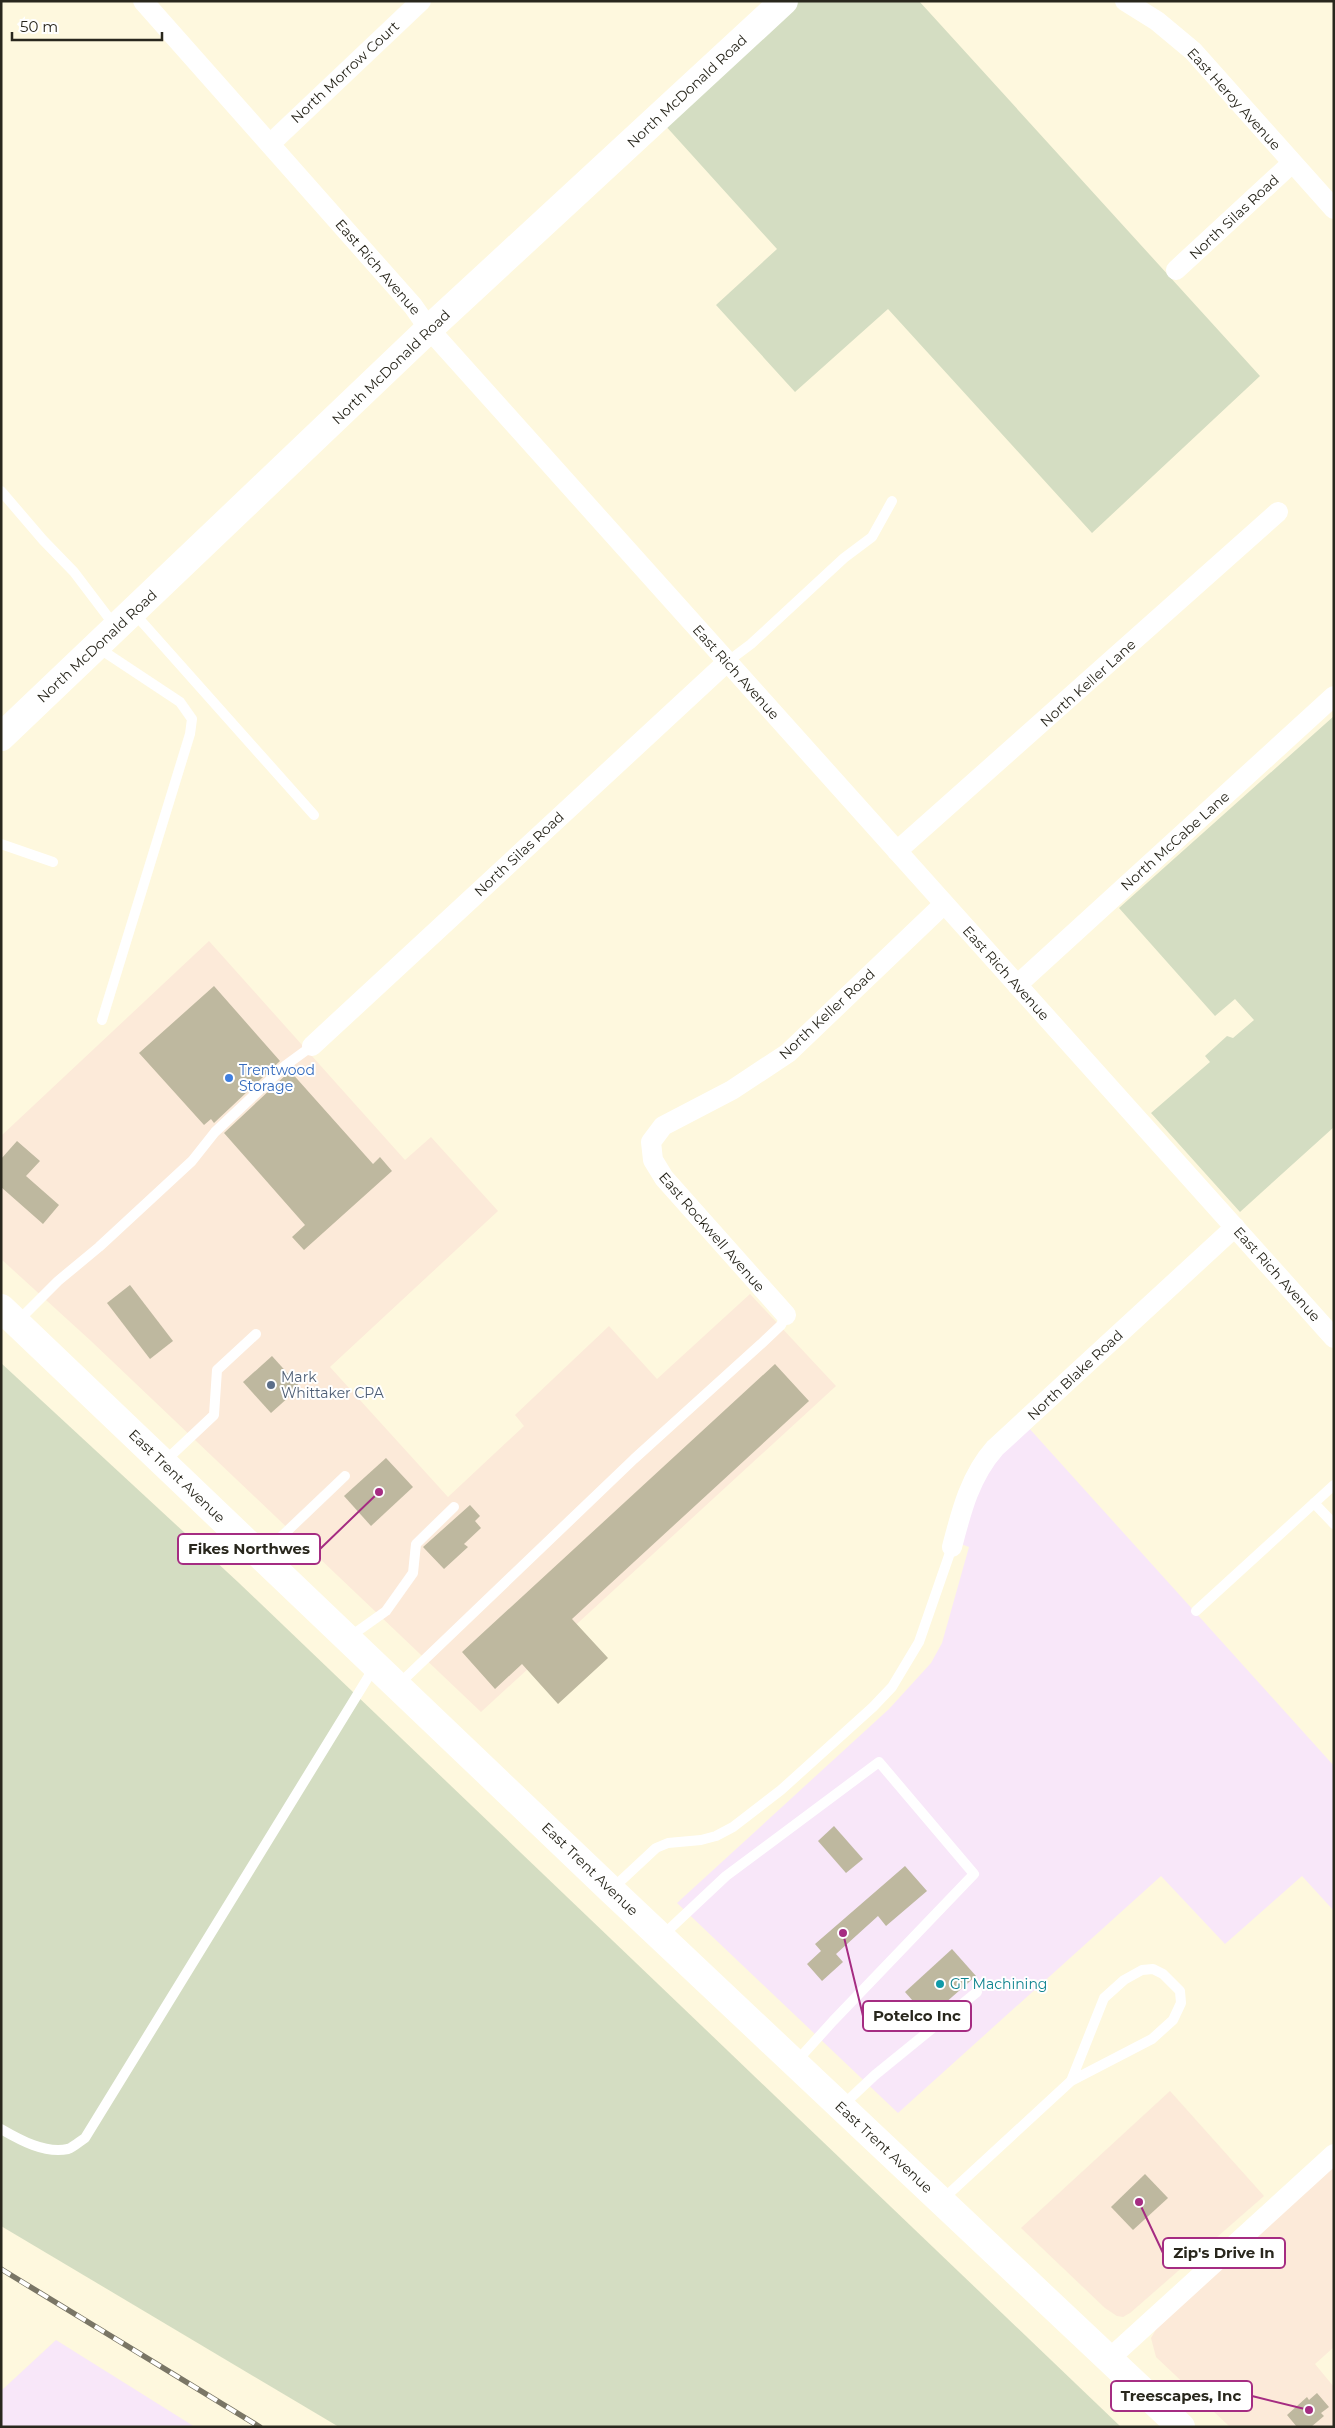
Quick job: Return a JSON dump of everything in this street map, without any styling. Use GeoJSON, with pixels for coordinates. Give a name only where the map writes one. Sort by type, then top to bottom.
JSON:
{"type":"FeatureCollection","features":[{"type":"Feature","properties":{"kind":"main road","name":"North McDonald Road"},"geometry":{"type":"LineString","coordinates":[[1,737],[126,620],[429,329],[784,1]]}},
{"type":"Feature","properties":{"kind":"main road","name":"East Trent Avenue"},"geometry":{"type":"LineString","coordinates":[[9,1315],[611,1890],[1181,2427]]}},
{"type":"Feature","properties":{"kind":"street","name":"East Rich Avenue"},"geometry":{"type":"LineString","coordinates":[[143,1],[413,306],[429,329],[1334,1338]]}},
{"type":"Feature","properties":{"kind":"street","name":"North Morrow Court"},"geometry":{"type":"LineString","coordinates":[[270,144],[421,1]]}},
{"type":"Feature","properties":{"kind":"street","name":"East Heroy Avenue"},"geometry":{"type":"LineString","coordinates":[[1125,1],[1157,21],[1192,51],[1334,209]]}},
{"type":"Feature","properties":{"kind":"street","name":"North Silas Road"},"geometry":{"type":"LineString","coordinates":[[1176,270],[1292,163]]}},
{"type":"Feature","properties":{"kind":"street","name":"North Keller Lane"},"geometry":{"type":"LineString","coordinates":[[897,851],[1278,512]]}},
{"type":"Feature","properties":{"kind":"street","name":"North Silas Road"},"geometry":{"type":"LineString","coordinates":[[312,1046],[727,662]]}},
{"type":"Feature","properties":{"kind":"street","name":"North McCabe Lane"},"geometry":{"type":"LineString","coordinates":[[1017,985],[1334,696]]}},
{"type":"Feature","properties":{"kind":"street","name":"North Keller Road"},"geometry":{"type":"LineString","coordinates":[[651,1142],[663,1126],[732,1090],[788,1053],[944,904]]}},
{"type":"Feature","properties":{"kind":"street","name":"East Rockwell Avenue"},"geometry":{"type":"LineString","coordinates":[[651,1142],[653,1160],[664,1178],[786,1316]]}},
{"type":"Feature","properties":{"kind":"street","name":"North Blake Road"},"geometry":{"type":"LineString","coordinates":[[952,1547],[972,1484],[982,1463],[1235,1227]]}},
{"type":"Feature","properties":{"kind":"street"},"geometry":{"type":"LineString","coordinates":[[1109,2359],[1334,2154]]}},
{"type":"Feature","properties":{"kind":"lane"},"geometry":{"type":"LineString","coordinates":[[1,491],[42,540],[126,620],[314,816]]}},
{"type":"Feature","properties":{"kind":"lane"},"geometry":{"type":"LineString","coordinates":[[727,662],[751,644],[844,558],[872,537],[892,501]]}},
{"type":"Feature","properties":{"kind":"lane"},"geometry":{"type":"LineString","coordinates":[[96,647],[180,702],[192,719],[190,734],[102,1020]]}},
{"type":"Feature","properties":{"kind":"lane"},"geometry":{"type":"LineString","coordinates":[[1,844],[53,862]]}},
{"type":"Feature","properties":{"kind":"lane"},"geometry":{"type":"LineString","coordinates":[[9,1315],[58,1281],[99,1247],[192,1161],[222,1125],[286,1065],[312,1046]]}},
{"type":"Feature","properties":{"kind":"lane"},"geometry":{"type":"LineString","coordinates":[[397,1686],[634,1459],[781,1325],[786,1316]]}},
{"type":"Feature","properties":{"kind":"lane"},"geometry":{"type":"LineString","coordinates":[[164,1463],[214,1415],[217,1370],[256,1334]]}},
{"type":"Feature","properties":{"kind":"lane"},"geometry":{"type":"LineString","coordinates":[[261,1556],[345,1476]]}},
{"type":"Feature","properties":{"kind":"lane"},"geometry":{"type":"LineString","coordinates":[[1196,1611],[1334,1485]]}},
{"type":"Feature","properties":{"kind":"lane"},"geometry":{"type":"LineString","coordinates":[[1314,1503],[1334,1524]]}},
{"type":"Feature","properties":{"kind":"lane"},"geometry":{"type":"LineString","coordinates":[[348,1638],[386,1611],[413,1573],[416,1544],[454,1507]]}},
{"type":"Feature","properties":{"kind":"lane"},"geometry":{"type":"LineString","coordinates":[[611,1890],[656,1848],[668,1844],[708,1838],[733,1827],[782,1790],[873,1707],[892,1686],[919,1642],[952,1547]]}},
{"type":"Feature","properties":{"kind":"lane"},"geometry":{"type":"LineString","coordinates":[[1,2129],[26,2143],[54,2149],[70,2149],[85,2138],[376,1665]]}},
{"type":"Feature","properties":{"kind":"lane"},"geometry":{"type":"LineString","coordinates":[[661,1937],[726,1876],[879,1762],[974,1874],[833,2020],[795,2063]]}},
{"type":"Feature","properties":{"kind":"lane"},"geometry":{"type":"LineString","coordinates":[[941,2201],[1071,2081],[1152,2039],[1173,2020],[1180,2003],[1180,1991],[1163,1974],[1153,1969],[1142,1970],[1124,1980],[1104,1998],[1071,2081]]}},
{"type":"Feature","properties":{"kind":"lane"},"geometry":{"type":"LineString","coordinates":[[841,2107],[875,2075],[977,1992]]}},
{"type":"Feature","properties":{"kind":"shaded area"},"geometry":{"type":"Polygon","coordinates":[[[209,941],[405,1160],[431,1137],[498,1211],[330,1367],[448,1497],[524,1426],[515,1415],[609,1326],[657,1379],[750,1294],[836,1386],[481,1712],[91,1341],[1,1259],[1,1136],[209,941]]]}},
{"type":"Feature","properties":{"kind":"shaded area"},"geometry":{"type":"Polygon","coordinates":[[[1028,1427],[1334,1766],[1334,1911],[1302,1876],[1225,1944],[1161,1876],[898,2113],[677,1903],[889,1709],[931,1663],[942,1643],[969,1547],[961,1544],[986,1468],[1028,1427]]]}},
{"type":"Feature","properties":{"kind":"shaded area"},"geometry":{"type":"Polygon","coordinates":[[[1170,2091],[1264,2196],[1130,2313],[1123,2317],[1117,2316],[1105,2308],[1021,2228],[1170,2091]]]}},
{"type":"Feature","properties":{"kind":"shaded area"},"geometry":{"type":"Polygon","coordinates":[[[1334,2162],[1334,2347],[1315,2364],[1334,2387],[1334,2427],[1230,2427],[1156,2357],[1151,2338],[1161,2321],[1334,2162]]]}},
{"type":"Feature","properties":{"kind":"shaded area"},"geometry":{"type":"Polygon","coordinates":[[[56,2340],[195,2427],[1,2427],[1,2391],[56,2340]]]}},
{"type":"Feature","properties":{"kind":"green space"},"geometry":{"type":"Polygon","coordinates":[[[796,1],[919,1],[1260,376],[1092,533],[888,309],[795,392],[716,305],[777,249],[663,123],[796,1]]]}},
{"type":"Feature","properties":{"kind":"green space"},"geometry":{"type":"Polygon","coordinates":[[[1334,716],[1334,1127],[1240,1212],[1151,1113],[1210,1062],[1205,1056],[1227,1036],[1233,1038],[1254,1020],[1235,999],[1215,1016],[1119,908],[1334,716]]]}},
{"type":"Feature","properties":{"kind":"green space"},"geometry":{"type":"Polygon","coordinates":[[[1,1363],[239,1583],[1121,2427],[339,2427],[1,2226],[1,1363]]]}},
{"type":"Feature","properties":{"kind":"building"},"geometry":{"type":"Polygon","coordinates":[[[214,986],[280,1061],[214,1123],[211,1119],[204,1125],[139,1053],[214,986]]]}},
{"type":"Feature","properties":{"kind":"building"},"geometry":{"type":"Polygon","coordinates":[[[290,1071],[373,1164],[380,1157],[392,1171],[304,1250],[292,1237],[305,1225],[224,1133],[290,1071]]]}},
{"type":"Feature","properties":{"kind":"building"},"geometry":{"type":"Polygon","coordinates":[[[17,1141],[40,1161],[26,1176],[59,1205],[43,1224],[1,1187],[1,1159],[17,1141]]]}},
{"type":"Feature","properties":{"kind":"building"},"geometry":{"type":"Polygon","coordinates":[[[130,1285],[173,1341],[150,1359],[107,1303],[130,1285]]]}},
{"type":"Feature","properties":{"kind":"building","name":"Mark Whittaker CPA"},"geometry":{"type":"Polygon","coordinates":[[[272,1356],[300,1387],[271,1413],[243,1382],[272,1356]]]}},
{"type":"Feature","properties":{"kind":"building"},"geometry":{"type":"Polygon","coordinates":[[[775,1364],[809,1401],[572,1619],[608,1658],[558,1704],[522,1664],[495,1689],[462,1652],[775,1364]]]}},
{"type":"Feature","properties":{"kind":"building"},"geometry":{"type":"Polygon","coordinates":[[[386,1458],[413,1487],[371,1526],[344,1496],[386,1458]]]}},
{"type":"Feature","properties":{"kind":"building"},"geometry":{"type":"Polygon","coordinates":[[[470,1505],[480,1516],[475,1521],[481,1528],[464,1544],[468,1547],[444,1569],[423,1547],[470,1505]]]}},
{"type":"Feature","properties":{"kind":"building"},"geometry":{"type":"Polygon","coordinates":[[[834,1826],[863,1859],[846,1873],[818,1841],[834,1826]]]}},
{"type":"Feature","properties":{"kind":"building"},"geometry":{"type":"Polygon","coordinates":[[[905,1866],[927,1891],[886,1926],[878,1916],[836,1954],[843,1962],[822,1981],[807,1964],[821,1951],[815,1944],[905,1866]]]}},
{"type":"Feature","properties":{"kind":"building","name":"GT Machining"},"geometry":{"type":"Polygon","coordinates":[[[952,1949],[976,1976],[928,2018],[905,1992],[952,1949]]]}},
{"type":"Feature","properties":{"kind":"building"},"geometry":{"type":"Polygon","coordinates":[[[1145,2174],[1168,2198],[1133,2230],[1111,2207],[1145,2174]]]}},
{"type":"Feature","properties":{"kind":"building"},"geometry":{"type":"Polygon","coordinates":[[[1317,2393],[1329,2407],[1321,2413],[1324,2416],[1311,2427],[1297,2427],[1287,2415],[1307,2397],[1309,2400],[1317,2393]]]}},
{"type":"Feature","properties":{"kind":"railway"},"geometry":{"type":"LineString","coordinates":[[1,2269],[260,2427]]}},
{"type":"Feature","properties":{"kind":"place","name":"Trentwood Storage"},"geometry":{"type":"Point","coordinates":[229,1078]}},
{"type":"Feature","properties":{"kind":"place","name":"Mark Whittaker CPA"},"geometry":{"type":"Point","coordinates":[271,1385]}},
{"type":"Feature","properties":{"kind":"place","name":"Fikes Northwes"},"geometry":{"type":"Point","coordinates":[379,1492]}},
{"type":"Feature","properties":{"kind":"place","name":"Potelco Inc"},"geometry":{"type":"Point","coordinates":[843,1933]}},
{"type":"Feature","properties":{"kind":"place","name":"GT Machining"},"geometry":{"type":"Point","coordinates":[940,1984]}},
{"type":"Feature","properties":{"kind":"place","name":"Zip's Drive In"},"geometry":{"type":"Point","coordinates":[1139,2202]}},
{"type":"Feature","properties":{"kind":"place","name":"Treescapes, Inc"},"geometry":{"type":"Point","coordinates":[1309,2410]}}]}
